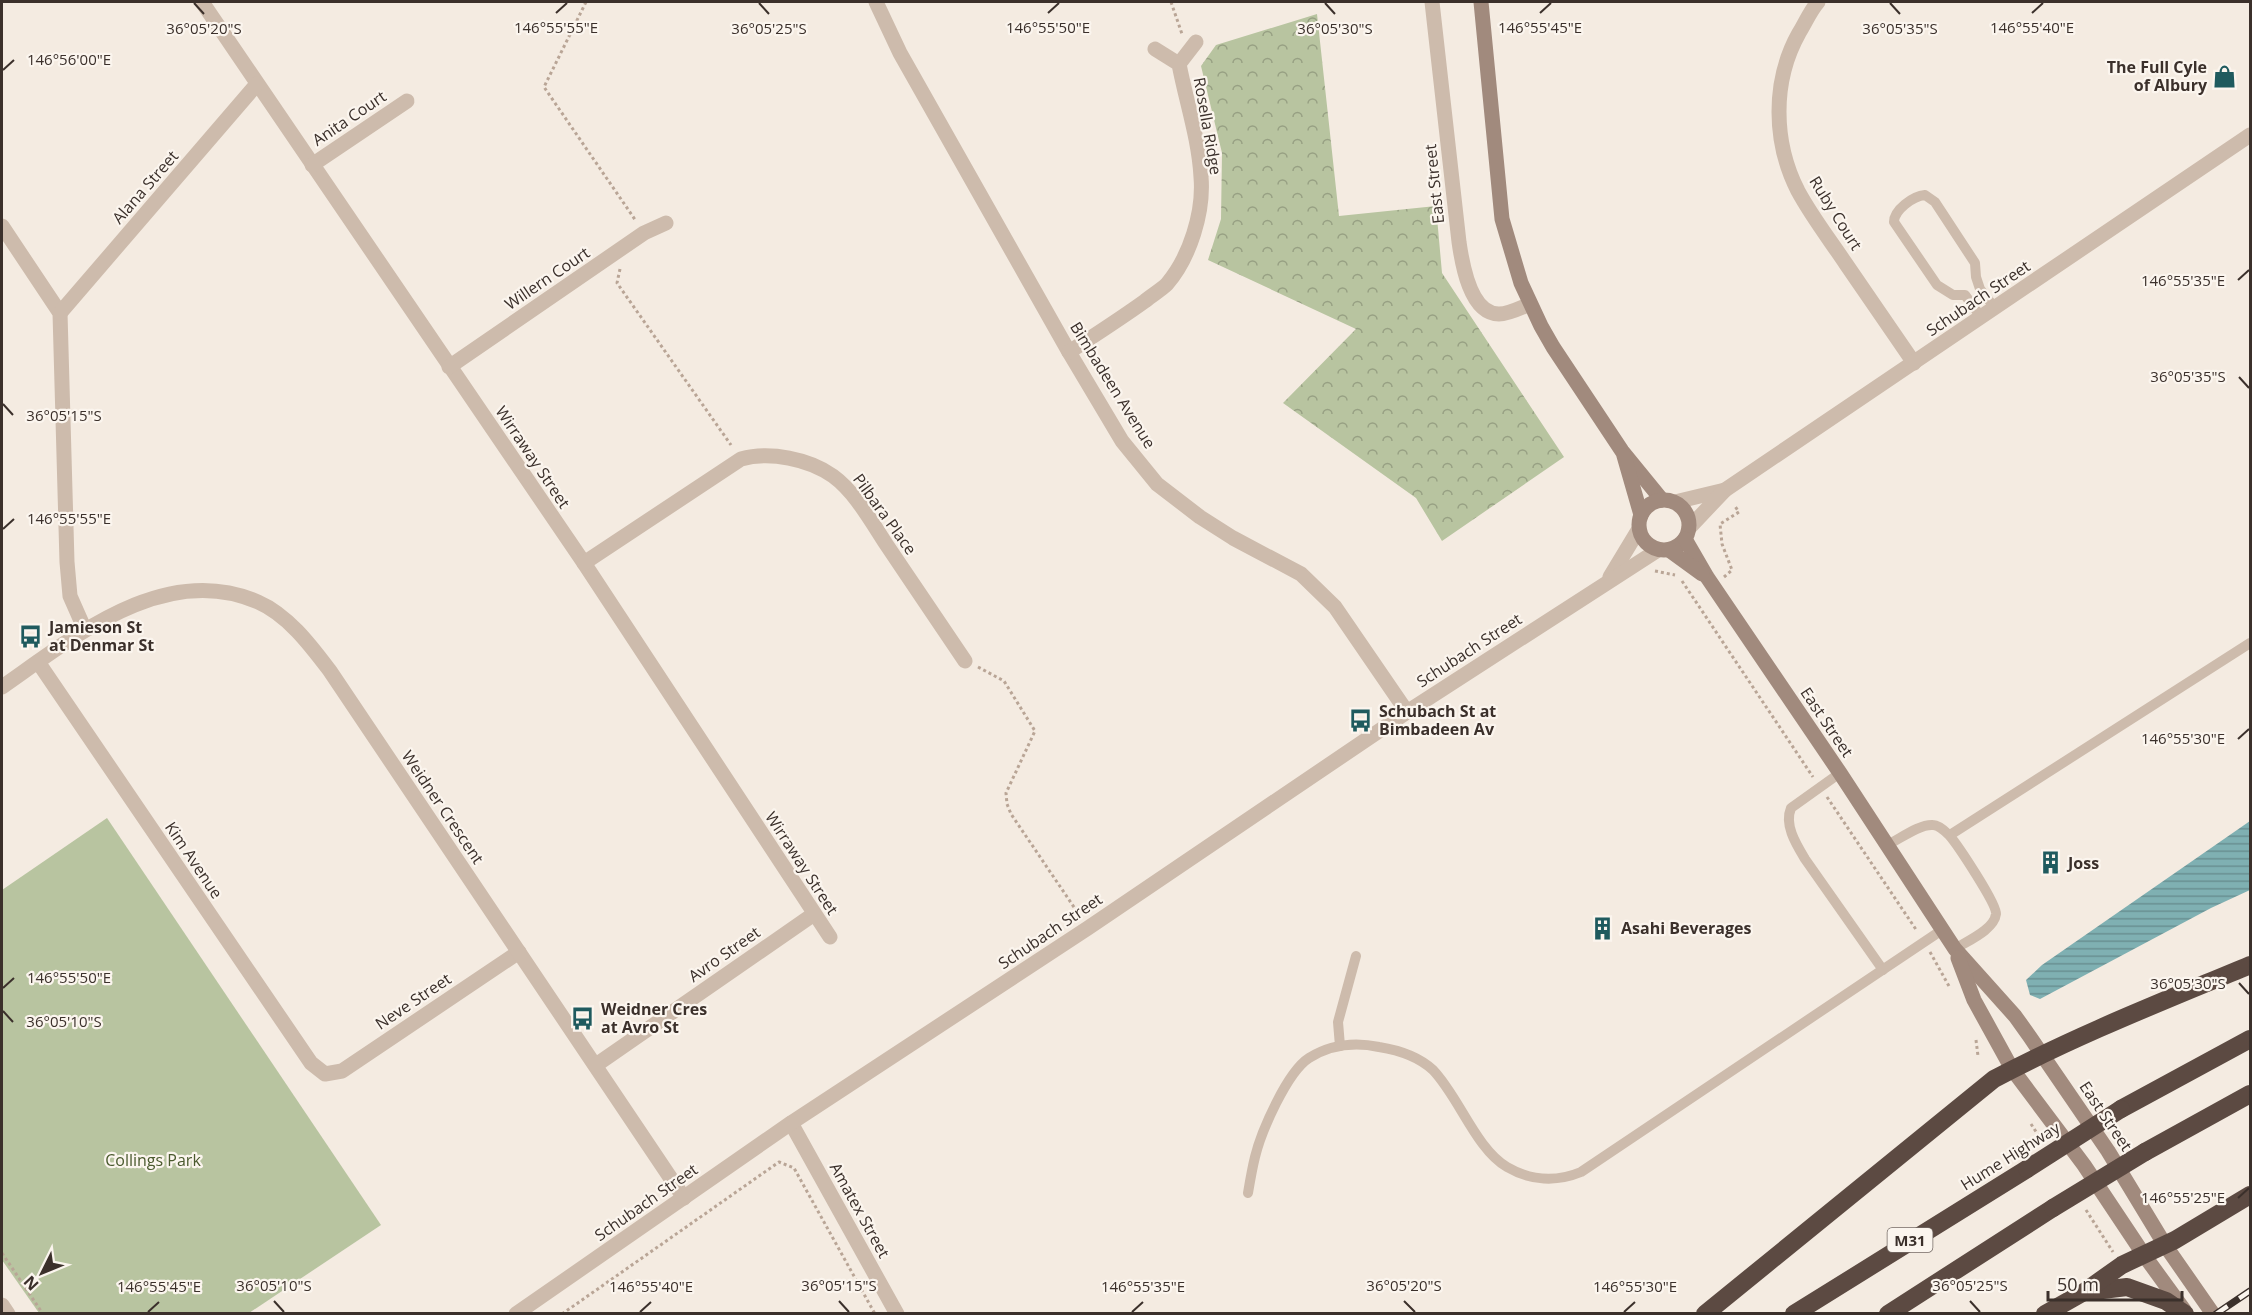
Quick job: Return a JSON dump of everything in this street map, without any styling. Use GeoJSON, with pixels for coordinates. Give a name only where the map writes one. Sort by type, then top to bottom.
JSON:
{"type":"FeatureCollection","features":[{"type":"Feature","properties":{"kind":"highway"},"geometry":{"type":"LineString","coordinates":[[1705,1314],[1983,1088],[2012,1069],[2250,965]]}},
{"type":"Feature","properties":{"kind":"highway","name":"Hume Highway"},"geometry":{"type":"LineString","coordinates":[[1794,1314],[2121,1109],[2250,1039]]}},
{"type":"Feature","properties":{"kind":"highway"},"geometry":{"type":"LineString","coordinates":[[1888,1314],[2145,1152],[2250,1094]]}},
{"type":"Feature","properties":{"kind":"highway"},"geometry":{"type":"LineString","coordinates":[[2045,1314],[2084,1292],[2122,1265],[2165,1245],[2250,1195]]}},
{"type":"Feature","properties":{"kind":"highway"},"geometry":{"type":"LineString","coordinates":[[2084,1292],[2127,1287],[2166,1300],[2186,1314]]}},
{"type":"Feature","properties":{"kind":"main road"},"geometry":{"type":"LineString","coordinates":[[1481,2],[1502,219],[1513,260],[1530,304],[1553,347],[1622,451],[1669,501],[1686,513],[1687,533],[1678,546],[1663,550],[1649,545],[1642,538],[1622,451]]}},
{"type":"Feature","properties":{"kind":"main road"},"geometry":{"type":"LineString","coordinates":[[1640,522],[1649,504],[1669,501]]}},
{"type":"Feature","properties":{"kind":"main road","name":"East Street"},"geometry":{"type":"LineString","coordinates":[[1687,533],[1710,582],[1840,773],[1942,930],[1955,949],[2015,1016],[2042,1054],[2108,1151],[2165,1245],[2213,1314]]}},
{"type":"Feature","properties":{"kind":"main road","name":"East Street"},"geometry":{"type":"LineString","coordinates":[[1663,550],[1710,582]]}},
{"type":"Feature","properties":{"kind":"main road","name":"East Street"},"geometry":{"type":"LineString","coordinates":[[1955,949],[1974,999],[2012,1069],[2084,1165],[2186,1314]]}},
{"type":"Feature","properties":{"kind":"street","name":"Wirraway Street"},"geometry":{"type":"LineString","coordinates":[[202,2],[584,563],[830,937]]}},
{"type":"Feature","properties":{"kind":"street","name":"Bimbadeen Avenue"},"geometry":{"type":"LineString","coordinates":[[876,2],[900,53],[1069,352],[1122,441],[1157,484],[1200,517],[1233,538],[1301,574],[1335,607],[1407,712]]}},
{"type":"Feature","properties":{"kind":"street","name":"East Street"},"geometry":{"type":"LineString","coordinates":[[1432,2],[1459,242],[1465,273],[1479,303],[1489,312],[1503,314],[1530,304]]}},
{"type":"Feature","properties":{"kind":"street","name":"Ruby Court"},"geometry":{"type":"LineString","coordinates":[[1818,2],[1790,50],[1780,91],[1779,123],[1789,168],[1798,191],[1814,217],[1914,363]]}},
{"type":"Feature","properties":{"kind":"street","name":"Rosella Ridge"},"geometry":{"type":"LineString","coordinates":[[1069,352],[1119,321],[1166,285],[1181,262],[1189,244],[1200,205],[1201,178],[1179,64],[1192,46]]}},
{"type":"Feature","properties":{"kind":"street","name":"Rosella Ridge"},"geometry":{"type":"LineString","coordinates":[[1155,49],[1179,64]]}},
{"type":"Feature","properties":{"kind":"street","name":"Alana Street"},"geometry":{"type":"LineString","coordinates":[[60,314],[257,84]]}},
{"type":"Feature","properties":{"kind":"street","name":"Anita Court"},"geometry":{"type":"LineString","coordinates":[[312,165],[407,101]]}},
{"type":"Feature","properties":{"kind":"street","name":"Schubach Street"},"geometry":{"type":"LineString","coordinates":[[1687,533],[1725,490],[2250,135]]}},
{"type":"Feature","properties":{"kind":"street","name":"Willern Court"},"geometry":{"type":"LineString","coordinates":[[449,367],[644,233],[666,223]]}},
{"type":"Feature","properties":{"kind":"street"},"geometry":{"type":"LineString","coordinates":[[2,226],[60,314],[67,562],[70,596],[85,630]]}},
{"type":"Feature","properties":{"kind":"street","name":"Pilbara Place"},"geometry":{"type":"LineString","coordinates":[[741,459],[750,456],[797,459],[816,465],[834,477],[858,502],[965,661]]}},
{"type":"Feature","properties":{"kind":"street"},"geometry":{"type":"LineString","coordinates":[[584,563],[741,459]]}},
{"type":"Feature","properties":{"kind":"street","name":"Schubach Street"},"geometry":{"type":"LineString","coordinates":[[1669,501],[1725,490]]}},
{"type":"Feature","properties":{"kind":"street","name":"Schubach Street"},"geometry":{"type":"LineString","coordinates":[[1607,583],[1640,522]]}},
{"type":"Feature","properties":{"kind":"street","name":"Schubach Street"},"geometry":{"type":"LineString","coordinates":[[516,1314],[791,1123],[1088,928],[1407,712],[1607,583],[1663,550]]}},
{"type":"Feature","properties":{"kind":"street","name":"Weidner Crescent"},"geometry":{"type":"LineString","coordinates":[[2,687],[85,630],[135,604],[176,592],[201,590],[231,594],[259,603],[283,618],[311,646],[330,671],[684,1198]]}},
{"type":"Feature","properties":{"kind":"street","name":"Kim Avenue"},"geometry":{"type":"LineString","coordinates":[[38,662],[311,1063],[325,1074]]}},
{"type":"Feature","properties":{"kind":"street","name":"Avro Street"},"geometry":{"type":"LineString","coordinates":[[596,1065],[814,914]]}},
{"type":"Feature","properties":{"kind":"street","name":"Neve Street"},"geometry":{"type":"LineString","coordinates":[[325,1074],[342,1071],[519,952]]}},
{"type":"Feature","properties":{"kind":"street","name":"Amatex Street"},"geometry":{"type":"LineString","coordinates":[[791,1123],[897,1314]]}},
{"type":"Feature","properties":{"kind":"street"},"geometry":{"type":"LineString","coordinates":[[2,1305],[8,1314]]}},
{"type":"Feature","properties":{"kind":"lane"},"geometry":{"type":"LineString","coordinates":[[1981,318],[1965,295],[1953,295],[1937,285],[1894,222],[1896,214],[1916,197],[1925,195],[1935,202],[1975,263],[1980,289],[1995,308]]}},
{"type":"Feature","properties":{"kind":"lane"},"geometry":{"type":"LineString","coordinates":[[1950,835],[2250,643]]}},
{"type":"Feature","properties":{"kind":"lane"},"geometry":{"type":"LineString","coordinates":[[1840,773],[1791,808],[1788,817],[1795,841],[1805,860],[1883,970]]}},
{"type":"Feature","properties":{"kind":"lane"},"geometry":{"type":"LineString","coordinates":[[1887,845],[1919,829],[1933,825],[1940,827],[1950,835],[1995,905],[1996,913],[1989,926],[1955,949]]}},
{"type":"Feature","properties":{"kind":"lane"},"geometry":{"type":"LineString","coordinates":[[1248,1193],[1255,1155],[1289,1079],[1308,1059],[1326,1050],[1348,1044],[1372,1046],[1393,1050],[1422,1062],[1439,1078],[1493,1157],[1521,1174],[1553,1180],[1568,1178],[1581,1172],[1942,930]]}},
{"type":"Feature","properties":{"kind":"lane"},"geometry":{"type":"LineString","coordinates":[[1340,1046],[1338,1022],[1356,956]]}},
{"type":"Feature","properties":{"kind":"path"},"geometry":{"type":"LineString","coordinates":[[586,2],[544,87],[644,233]]}},
{"type":"Feature","properties":{"kind":"path"},"geometry":{"type":"LineString","coordinates":[[1171,2],[1192,46]]}},
{"type":"Feature","properties":{"kind":"path"},"geometry":{"type":"LineString","coordinates":[[625,246],[617,283],[741,459]]}},
{"type":"Feature","properties":{"kind":"path"},"geometry":{"type":"LineString","coordinates":[[1710,582],[1732,570],[1722,544],[1720,524],[1739,512],[1725,490]]}},
{"type":"Feature","properties":{"kind":"path"},"geometry":{"type":"LineString","coordinates":[[1650,571],[1678,575],[1924,942],[1953,993]]}},
{"type":"Feature","properties":{"kind":"path"},"geometry":{"type":"LineString","coordinates":[[965,661],[1004,681],[1035,731],[1006,793],[1007,804],[1011,814],[1088,928]]}},
{"type":"Feature","properties":{"kind":"path"},"geometry":{"type":"LineString","coordinates":[[1974,1034],[1978,1056]]}},
{"type":"Feature","properties":{"kind":"path"},"geometry":{"type":"LineString","coordinates":[[562,1314],[778,1162],[794,1168],[875,1314]]}},
{"type":"Feature","properties":{"kind":"path"},"geometry":{"type":"LineString","coordinates":[[2,1253],[43,1314]]}},
{"type":"Feature","properties":{"kind":"green space"},"geometry":{"type":"Polygon","coordinates":[[[1317,14],[1339,216],[1436,206],[1442,273],[1564,457],[1442,541],[1416,498],[1283,403],[1356,329],[1208,260],[1221,219],[1222,153],[1201,66],[1216,45],[1317,14]]]}},
{"type":"Feature","properties":{"kind":"green space","name":"Collings Park"},"geometry":{"type":"Polygon","coordinates":[[[107,818],[381,1225],[249,1313],[39,1313],[2,1260],[2,890],[107,818]]]}},
{"type":"Feature","properties":{"kind":"water"},"geometry":{"type":"Polygon","coordinates":[[[2250,821],[2250,890],[2211,908],[2040,999],[2030,995],[2026,980],[2042,965],[2250,821]]]}},
{"type":"Feature","properties":{"kind":"railway"},"geometry":{"type":"LineString","coordinates":[[2216,1314],[2250,1291]]}},
{"type":"Feature","properties":{"kind":"place","name":"The Full Cyle of Albury"},"geometry":{"type":"Point","coordinates":[2225,76]}},
{"type":"Feature","properties":{"kind":"place","name":"Jamieson St at Denmar St"},"geometry":{"type":"Point","coordinates":[31,636]}},
{"type":"Feature","properties":{"kind":"place","name":"Schubach St at Bimbadeen Av"},"geometry":{"type":"Point","coordinates":[1361,720]}},
{"type":"Feature","properties":{"kind":"place","name":"Joss"},"geometry":{"type":"Point","coordinates":[2050,863]}},
{"type":"Feature","properties":{"kind":"place","name":"Asahi Beverages"},"geometry":{"type":"Point","coordinates":[1603,928]}},
{"type":"Feature","properties":{"kind":"place","name":"Weidner Cres at Avro St"},"geometry":{"type":"Point","coordinates":[583,1018]}}]}
